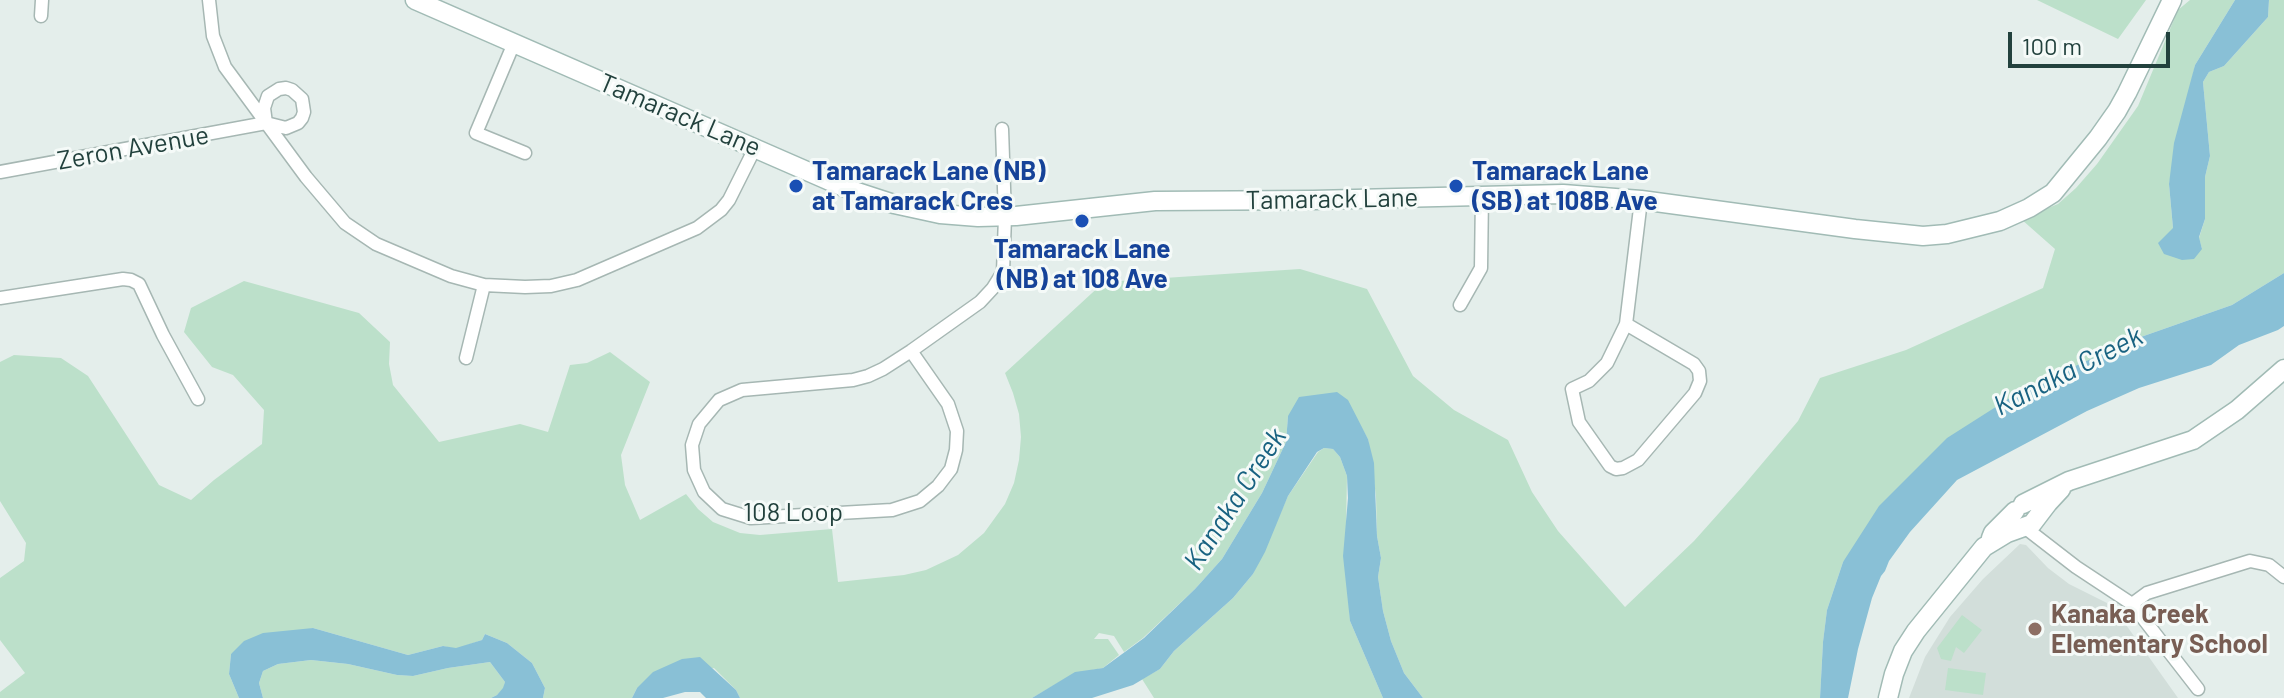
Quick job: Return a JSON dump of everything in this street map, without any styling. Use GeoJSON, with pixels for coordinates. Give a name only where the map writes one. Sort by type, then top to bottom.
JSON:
{"type":"FeatureCollection","features":[{"type":"Feature","properties":{"kind":"street"},"geometry":{"type":"LineString","coordinates":[[41,16],[42,0]]}},
{"type":"Feature","properties":{"kind":"street"},"geometry":{"type":"LineString","coordinates":[[209,0],[213,36],[225,67],[306,177],[345,223],[376,244],[451,276],[484,285],[551,286],[577,280],[697,228],[729,200],[755,148]]}},
{"type":"Feature","properties":{"kind":"street","name":"Tamarack Lane"},"geometry":{"type":"LineString","coordinates":[[415,0],[848,189],[940,214],[1005,217],[1147,201],[1563,194],[1641,200],[1923,236],[1947,234],[2000,221],[2053,193],[2098,138],[2127,93],[2172,0]]}},
{"type":"Feature","properties":{"kind":"street"},"geometry":{"type":"LineString","coordinates":[[514,43],[476,133],[525,153]]}},
{"type":"Feature","properties":{"kind":"street","name":"Zeron Avenue"},"geometry":{"type":"LineString","coordinates":[[0,172],[266,123]]}},
{"type":"Feature","properties":{"kind":"street","name":"108 Loop"},"geometry":{"type":"LineString","coordinates":[[911,351],[948,404],[957,431],[951,469],[938,486],[920,501],[892,510],[751,518],[722,509],[704,492],[694,470],[692,445],[699,424],[719,400],[742,390],[868,376],[911,351],[980,302],[993,288],[1003,272],[1002,129]]}},
{"type":"Feature","properties":{"kind":"street"},"geometry":{"type":"LineString","coordinates":[[1460,305],[1481,268],[1482,195]]}},
{"type":"Feature","properties":{"kind":"street"},"geometry":{"type":"LineString","coordinates":[[1626,324],[1694,364],[1700,381],[1695,393],[1638,460],[1616,469],[1610,466],[1579,422],[1568,386],[1589,381],[1607,363],[1626,324],[1641,200]]}},
{"type":"Feature","properties":{"kind":"street"},"geometry":{"type":"LineString","coordinates":[[0,298],[123,279],[139,284],[198,399]]}},
{"type":"Feature","properties":{"kind":"street"},"geometry":{"type":"LineString","coordinates":[[466,358],[484,285]]}},
{"type":"Feature","properties":{"kind":"street"},"geometry":{"type":"LineString","coordinates":[[1888,698],[1903,651],[1988,544],[1993,533],[2069,481],[2193,440],[2237,410],[2284,369]]}},
{"type":"Feature","properties":{"kind":"street"},"geometry":{"type":"LineString","coordinates":[[2024,514],[2051,547],[2132,604],[2198,689]]}},
{"type":"Feature","properties":{"kind":"street"},"geometry":{"type":"LineString","coordinates":[[2132,604],[2147,593],[2250,561],[2269,565],[2284,577]]}},
{"type":"Feature","properties":{"kind":"shaded area","name":"Kanaka Creek Elementary School"},"geometry":{"type":"Polygon","coordinates":[[[2020,544],[2026,545],[2069,584],[2107,603],[2119,615],[2178,698],[1909,698],[1925,657],[1950,617],[1983,579],[2020,544]]]}},
{"type":"Feature","properties":{"kind":"green space"},"geometry":{"type":"Polygon","coordinates":[[[2037,0],[2146,0],[2118,39],[2037,0]]]}},
{"type":"Feature","properties":{"kind":"green space"},"geometry":{"type":"Polygon","coordinates":[[[2190,0],[2235,0],[2195,65],[2169,184],[2173,228],[2202,249],[2199,238],[2205,219],[2205,177],[2210,156],[2203,82],[2209,72],[2224,66],[2268,17],[2269,0],[2284,0],[2284,273],[2232,305],[2138,338],[1843,562],[1827,610],[1820,698],[1423,698],[1404,673],[1383,611],[1378,577],[1381,558],[1376,496],[1368,439],[1360,425],[1288,416],[1286,442],[1262,493],[1222,559],[1195,589],[1124,652],[1114,636],[1099,633],[1094,639],[1108,639],[1119,655],[1103,668],[1075,673],[1032,698],[740,698],[714,668],[637,688],[632,698],[543,698],[545,688],[532,663],[507,643],[485,634],[482,640],[456,649],[443,646],[408,655],[313,628],[231,654],[229,674],[239,698],[0,698],[0,692],[25,673],[0,640],[0,578],[24,561],[26,543],[0,501],[0,362],[14,355],[61,358],[88,376],[159,485],[191,500],[262,444],[264,410],[233,375],[212,367],[184,332],[191,308],[244,281],[359,313],[390,342],[389,364],[393,385],[439,442],[520,424],[548,432],[570,365],[587,363],[610,352],[650,382],[621,455],[625,485],[640,520],[686,494],[713,522],[740,533],[760,535],[832,529],[838,582],[926,570],[958,555],[984,533],[1005,504],[1019,460],[1019,414],[1005,373],[1104,282],[1300,269],[1367,289],[1413,376],[1454,410],[1508,440],[1532,492],[1558,531],[1625,607],[1694,541],[1744,485],[1798,421],[1820,378],[1906,350],[2043,288],[2055,249],[2021,219],[2058,204],[2097,164],[2138,106],[2178,10],[2190,0]]]}},
{"type":"Feature","properties":{"kind":"green space"},"geometry":{"type":"Polygon","coordinates":[[[1324,448],[1333,449],[1340,457],[1347,476],[1350,621],[1383,698],[1154,698],[1142,679],[1160,669],[1174,651],[1233,598],[1253,574],[1288,496],[1324,448]]]}},
{"type":"Feature","properties":{"kind":"green space"},"geometry":{"type":"Polygon","coordinates":[[[1962,615],[1982,630],[1964,653],[1956,647],[1951,661],[1941,659],[1937,648],[1962,615]]]}},
{"type":"Feature","properties":{"kind":"green space"},"geometry":{"type":"Polygon","coordinates":[[[311,660],[413,676],[490,662],[505,682],[504,688],[491,698],[263,698],[259,683],[263,671],[278,664],[311,660]]]}},
{"type":"Feature","properties":{"kind":"green space"},"geometry":{"type":"Polygon","coordinates":[[[1948,668],[1986,673],[1983,695],[1945,690],[1948,668]]]}},
{"type":"Feature","properties":{"kind":"water"},"geometry":{"type":"Polygon","coordinates":[[[2235,0],[2269,0],[2268,17],[2224,66],[2209,72],[2203,82],[2210,156],[2205,177],[2205,219],[2199,237],[2202,249],[2194,259],[2182,260],[2164,254],[2158,243],[2173,228],[2169,184],[2174,143],[2195,65],[2235,0]]]}},
{"type":"Feature","properties":{"kind":"water","name":"Kanaka Creek"},"geometry":{"type":"Polygon","coordinates":[[[2284,273],[2284,326],[2278,330],[2239,345],[2211,365],[2139,388],[2087,411],[1957,480],[1910,532],[1881,576],[1858,649],[1848,698],[1820,698],[1827,610],[1843,562],[1879,506],[1947,438],[2024,389],[2138,338],[2232,305],[2284,273]]]}},
{"type":"Feature","properties":{"kind":"water"},"geometry":{"type":"Polygon","coordinates":[[[1337,392],[1348,400],[1368,439],[1374,463],[1381,558],[1378,577],[1383,611],[1404,673],[1423,698],[1383,698],[1350,621],[1343,556],[1347,476],[1340,457],[1333,449],[1324,448],[1317,452],[1288,496],[1253,574],[1233,598],[1174,651],[1160,669],[1133,685],[1092,698],[1032,698],[1075,672],[1103,668],[1144,638],[1195,589],[1222,559],[1262,493],[1286,442],[1288,416],[1299,397],[1337,392]]]}},
{"type":"Feature","properties":{"kind":"water"},"geometry":{"type":"Polygon","coordinates":[[[313,628],[408,655],[443,646],[456,648],[482,640],[485,634],[507,643],[532,663],[545,688],[543,698],[491,698],[497,695],[505,682],[490,662],[413,676],[311,660],[278,664],[263,671],[259,683],[263,698],[239,698],[229,674],[231,654],[244,641],[263,633],[313,628]]]}},
{"type":"Feature","properties":{"kind":"water"},"geometry":{"type":"Polygon","coordinates":[[[700,657],[736,690],[740,698],[706,698],[700,692],[685,692],[663,698],[632,698],[653,672],[682,659],[700,657]]]}},
{"type":"Feature","properties":{"kind":"place","name":"Tamarack Lane (NB) at Tamarack Cres"},"geometry":{"type":"Point","coordinates":[796,186]}},
{"type":"Feature","properties":{"kind":"place","name":"Tamarack Lane (SB) at 108B Ave"},"geometry":{"type":"Point","coordinates":[1456,186]}},
{"type":"Feature","properties":{"kind":"place","name":"Tamarack Lane (NB) at 108 Ave"},"geometry":{"type":"Point","coordinates":[1082,221]}},
{"type":"Feature","properties":{"kind":"place","name":"Kanaka Creek Elementary School"},"geometry":{"type":"Point","coordinates":[2035,629]}}]}
